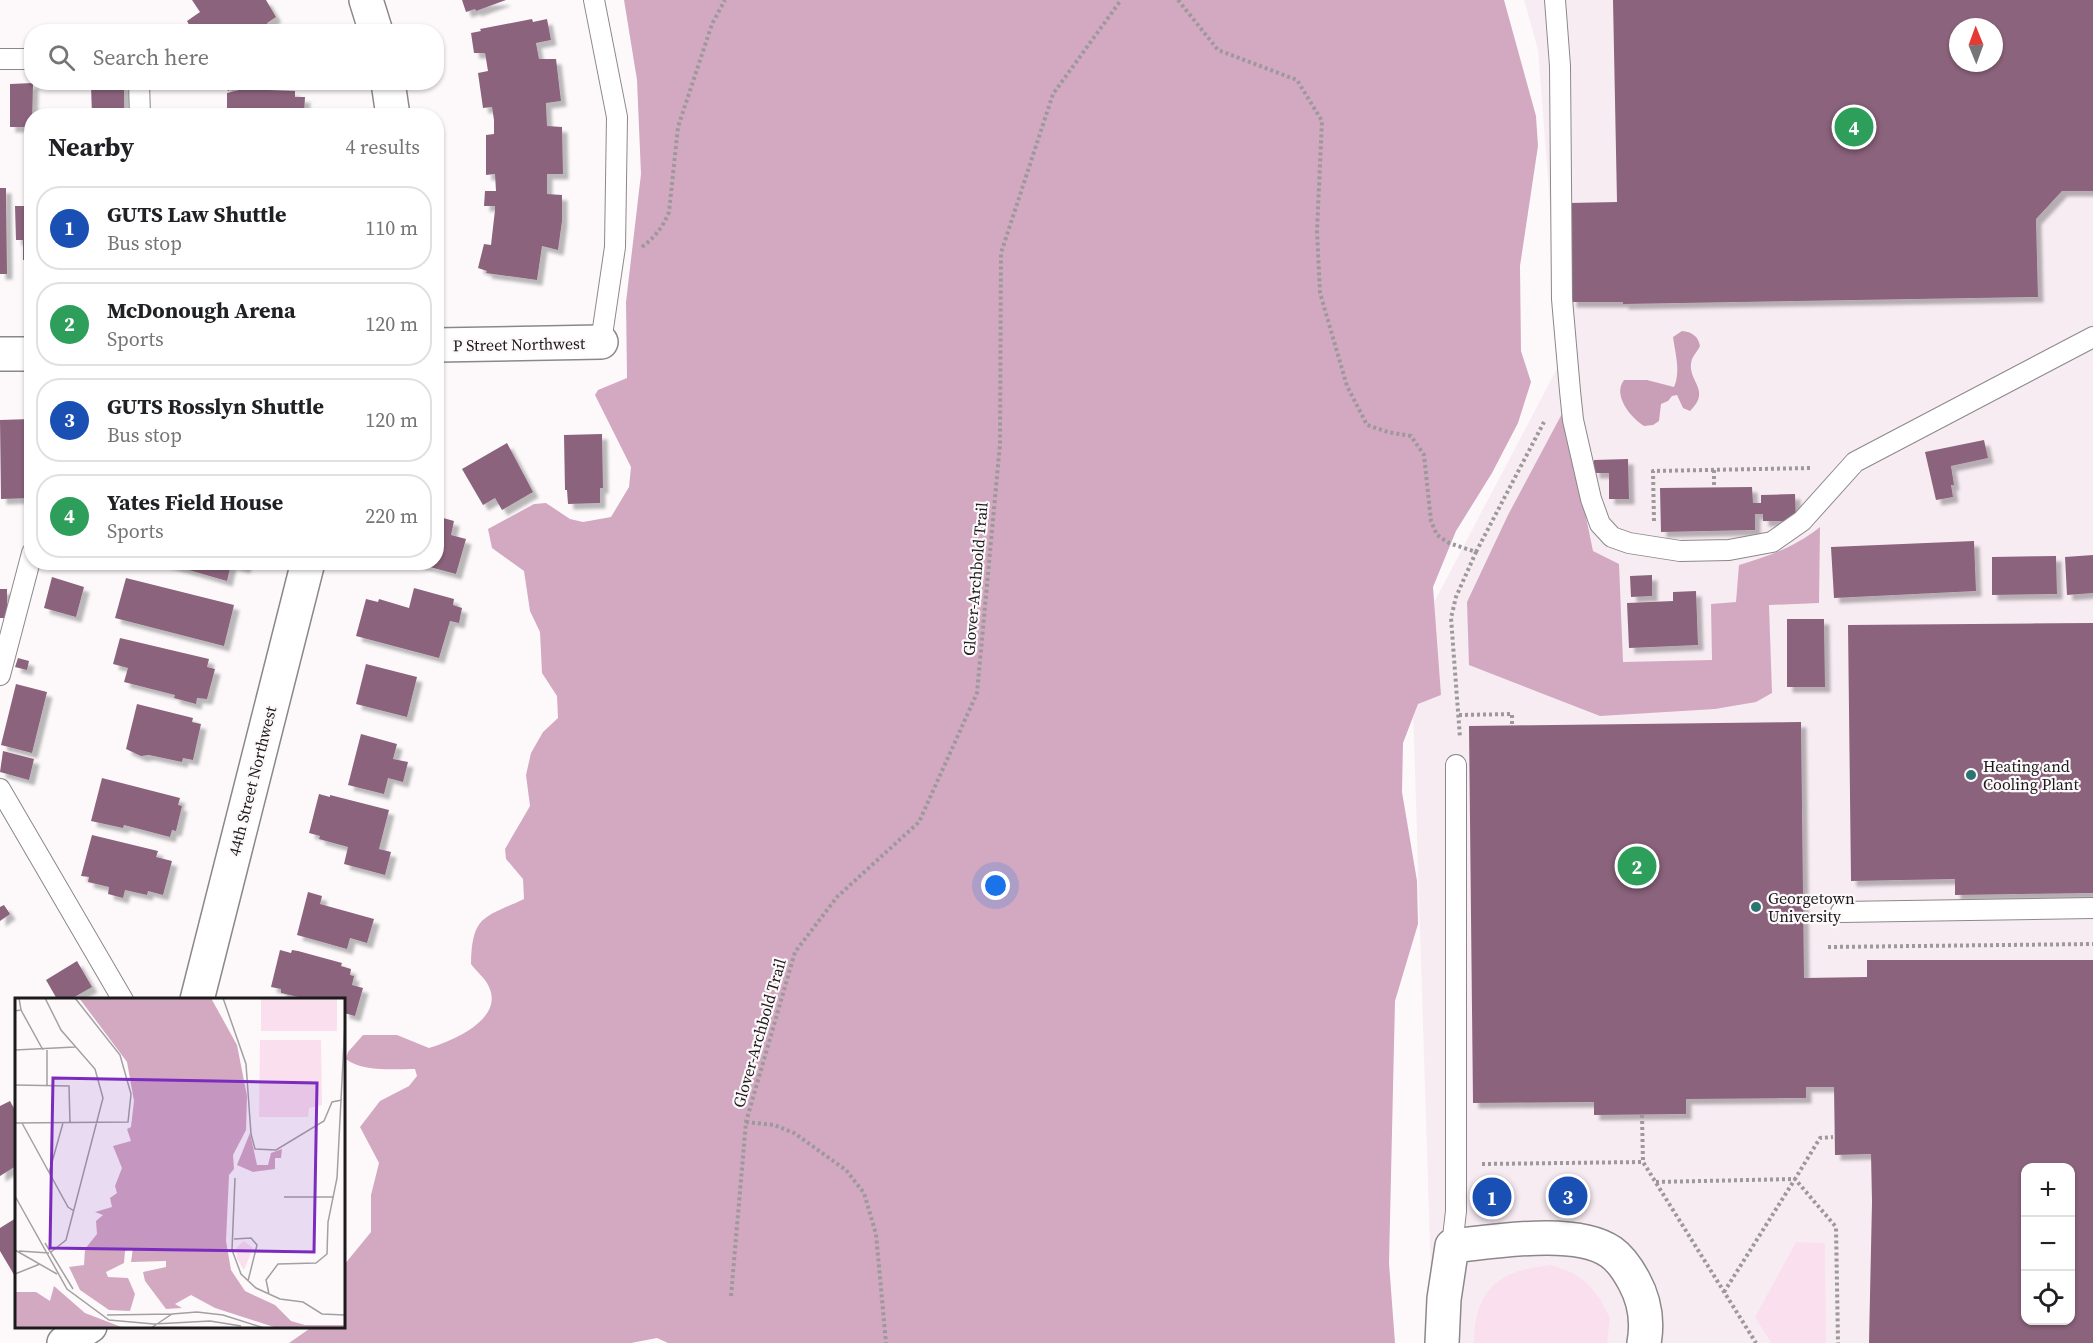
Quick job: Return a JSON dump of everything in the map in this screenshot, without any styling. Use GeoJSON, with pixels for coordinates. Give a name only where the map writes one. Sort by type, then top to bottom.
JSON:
{"type":"FeatureCollection","features":[{"type":"Feature","properties":{"kind":"street"},"geometry":{"type":"LineString","coordinates":[[366,0],[374,24]]}},
{"type":"Feature","properties":{"kind":"street"},"geometry":{"type":"LineString","coordinates":[[389,90],[392,108]]}},
{"type":"Feature","properties":{"kind":"street","name":"P Street Northwest"},"geometry":{"type":"LineString","coordinates":[[444,345],[601,342]]}},
{"type":"Feature","properties":{"kind":"street"},"geometry":{"type":"LineString","coordinates":[[0,354],[24,354]]}},
{"type":"Feature","properties":{"kind":"street","name":"44th Street Northwest"},"geometry":{"type":"LineString","coordinates":[[197,998],[306,570]]}},
{"type":"Feature","properties":{"kind":"street"},"geometry":{"type":"LineString","coordinates":[[1442,1343],[1444,1299],[1452,1246],[1536,1238],[1572,1240],[1600,1246],[1611,1252],[1629,1273],[1641,1297],[1647,1322],[1644,1343]]}},
{"type":"Feature","properties":{"kind":"street"},"geometry":{"type":"LineString","coordinates":[[64,1343],[87,1328]]}},
{"type":"Feature","properties":{"kind":"lane"},"geometry":{"type":"LineString","coordinates":[[594,0],[617,117],[615,247],[601,342]]}},
{"type":"Feature","properties":{"kind":"lane"},"geometry":{"type":"LineString","coordinates":[[1555,0],[1560,66],[1562,298],[1573,420],[1591,499],[1600,524],[1612,537],[1629,543],[1680,550],[1729,550],[1772,542],[1802,521],[1855,462],[2093,337]]}},
{"type":"Feature","properties":{"kind":"lane"},"geometry":{"type":"LineString","coordinates":[[0,59],[24,59]]}},
{"type":"Feature","properties":{"kind":"lane"},"geometry":{"type":"LineString","coordinates":[[139,90],[140,108]]}},
{"type":"Feature","properties":{"kind":"lane"},"geometry":{"type":"LineString","coordinates":[[0,675],[28,570]]}},
{"type":"Feature","properties":{"kind":"lane"},"geometry":{"type":"LineString","coordinates":[[1452,1246],[1456,1211],[1456,765]]}},
{"type":"Feature","properties":{"kind":"lane"},"geometry":{"type":"LineString","coordinates":[[0,789],[122,998]]}},
{"type":"Feature","properties":{"kind":"lane"},"geometry":{"type":"LineString","coordinates":[[1841,912],[2093,908]]}},
{"type":"Feature","properties":{"kind":"path"},"geometry":{"type":"LineString","coordinates":[[642,247],[655,237],[669,212],[678,127],[712,24],[725,0]]}},
{"type":"Feature","properties":{"kind":"path","name":"Glover-Archbold Trail"},"geometry":{"type":"LineString","coordinates":[[731,1296],[746,1122],[795,952],[837,897],[919,822],[977,693],[1000,444],[1001,253],[1053,94],[1121,0]]}},
{"type":"Feature","properties":{"kind":"path"},"geometry":{"type":"LineString","coordinates":[[1178,0],[1218,50],[1297,80],[1322,120],[1317,231],[1320,293],[1347,386],[1367,425],[1411,436],[1424,455],[1431,521],[1437,535],[1449,543],[1476,552]]}},
{"type":"Feature","properties":{"kind":"path"},"geometry":{"type":"LineString","coordinates":[[1512,725],[1512,714],[1459,715],[1451,618],[1456,597],[1476,552],[1549,412]]}},
{"type":"Feature","properties":{"kind":"path"},"geometry":{"type":"LineString","coordinates":[[1654,524],[1653,471],[1851,467]]}},
{"type":"Feature","properties":{"kind":"path"},"geometry":{"type":"LineString","coordinates":[[1714,470],[1714,487]]}},
{"type":"Feature","properties":{"kind":"path"},"geometry":{"type":"LineString","coordinates":[[1828,947],[2093,944]]}},
{"type":"Feature","properties":{"kind":"path"},"geometry":{"type":"LineString","coordinates":[[1642,1115],[1643,1162],[1756,1343]]}},
{"type":"Feature","properties":{"kind":"path","name":"Glover-Archbold Trail"},"geometry":{"type":"LineString","coordinates":[[746,1122],[774,1125],[794,1134],[846,1170],[864,1193],[876,1234],[886,1343]]}},
{"type":"Feature","properties":{"kind":"path"},"geometry":{"type":"LineString","coordinates":[[1724,1292],[1820,1138],[1833,1137]]}},
{"type":"Feature","properties":{"kind":"path"},"geometry":{"type":"LineString","coordinates":[[1456,1165],[1643,1162]]}},
{"type":"Feature","properties":{"kind":"path"},"geometry":{"type":"LineString","coordinates":[[1655,1182],[1795,1179]]}},
{"type":"Feature","properties":{"kind":"path"},"geometry":{"type":"LineString","coordinates":[[1795,1179],[1836,1227],[1838,1343]]}},
{"type":"Feature","properties":{"kind":"shaded area"},"geometry":{"type":"Polygon","coordinates":[[[624,0],[1504,0],[1536,116],[1538,146],[1520,266],[1521,351],[1531,382],[1518,423],[1492,473],[1456,531],[1433,587],[1441,695],[1418,704],[1403,743],[1402,792],[1417,881],[1418,924],[1395,1001],[1389,1263],[1395,1343],[668,1343],[657,1338],[631,1343],[289,1343],[311,1328],[345,1328],[345,1264],[371,1232],[371,1195],[379,1163],[360,1127],[380,1101],[409,1086],[417,1076],[415,1069],[379,1069],[360,1066],[346,1059],[348,1052],[363,1035],[397,1035],[429,1048],[451,1040],[474,1027],[483,1019],[492,999],[488,984],[471,964],[474,936],[483,920],[524,899],[523,879],[506,859],[505,849],[530,806],[526,775],[531,753],[543,732],[558,718],[557,696],[542,673],[540,632],[530,611],[524,571],[492,548],[488,529],[534,504],[546,503],[570,519],[583,522],[611,517],[629,487],[631,467],[595,395],[598,390],[627,378],[626,302],[641,174],[637,80],[624,0]]]}},
{"type":"Feature","properties":{"kind":"shaded area","name":"Georgetown University"},"geometry":{"type":"Polygon","coordinates":[[[1524,0],[2093,0],[2093,1343],[1433,1343],[1411,646],[1562,359],[1538,50],[1524,0]]]}},
{"type":"Feature","properties":{"kind":"shaded area"},"geometry":{"type":"Polygon","coordinates":[[[1682,331],[1694,335],[1700,346],[1692,359],[1691,367],[1699,397],[1690,411],[1683,408],[1677,395],[1672,396],[1661,404],[1659,421],[1653,425],[1644,426],[1625,406],[1620,392],[1621,386],[1624,380],[1647,380],[1674,387],[1677,369],[1673,337],[1682,331]]]}},
{"type":"Feature","properties":{"kind":"shaded area"},"geometry":{"type":"Polygon","coordinates":[[[1564,410],[1593,551],[1619,564],[1623,662],[1712,660],[1711,604],[1736,602],[1739,565],[1781,550],[1820,527],[1819,603],[1769,605],[1772,693],[1756,702],[1715,709],[1600,716],[1469,665],[1467,602],[1508,515],[1564,410]]]}},
{"type":"Feature","properties":{"kind":"shaded area"},"geometry":{"type":"Polygon","coordinates":[[[1796,1242],[1825,1243],[1826,1343],[1771,1343],[1755,1317],[1796,1242]]]}},
{"type":"Feature","properties":{"kind":"shaded area"},"geometry":{"type":"Polygon","coordinates":[[[1552,1265],[1573,1273],[1587,1283],[1600,1299],[1610,1318],[1607,1343],[1474,1343],[1479,1308],[1485,1295],[1494,1285],[1518,1271],[1552,1265]]]}},
{"type":"Feature","properties":{"kind":"building"},"geometry":{"type":"Polygon","coordinates":[[[192,0],[266,0],[276,17],[267,24],[189,24],[187,21],[200,12],[192,0]]]}},
{"type":"Feature","properties":{"kind":"building"},"geometry":{"type":"Polygon","coordinates":[[[462,0],[506,0],[476,11],[475,9],[466,12],[462,0]]]}},
{"type":"Feature","properties":{"kind":"building"},"geometry":{"type":"Polygon","coordinates":[[[1613,0],[2093,0],[2093,191],[2062,191],[2036,219],[2038,297],[1623,304],[1623,302],[1571,302],[1569,203],[1617,202],[1613,0]]]}},
{"type":"Feature","properties":{"kind":"building"},"geometry":{"type":"Polygon","coordinates":[[[532,19],[533,22],[547,19],[551,40],[536,43],[539,59],[556,59],[561,101],[546,103],[547,126],[562,127],[563,174],[547,174],[547,194],[562,195],[562,221],[558,250],[542,246],[537,280],[486,273],[487,271],[478,268],[484,244],[491,245],[495,210],[495,206],[484,206],[485,191],[496,191],[495,174],[486,175],[486,135],[494,134],[494,120],[492,107],[483,108],[478,73],[488,71],[485,53],[474,53],[471,33],[481,31],[480,29],[532,19]]]}},
{"type":"Feature","properties":{"kind":"building"},"geometry":{"type":"Polygon","coordinates":[[[24,83],[24,90],[33,90],[32,108],[24,108],[24,127],[10,127],[10,84],[24,83]]]}},
{"type":"Feature","properties":{"kind":"building"},"geometry":{"type":"Polygon","coordinates":[[[91,90],[124,90],[124,108],[92,108],[91,90]]]}},
{"type":"Feature","properties":{"kind":"building"},"geometry":{"type":"Polygon","coordinates":[[[239,90],[295,91],[295,97],[305,97],[304,108],[227,108],[227,93],[239,90]]]}},
{"type":"Feature","properties":{"kind":"building"},"geometry":{"type":"Polygon","coordinates":[[[0,188],[6,188],[7,274],[0,274],[0,188]]]}},
{"type":"Feature","properties":{"kind":"building"},"geometry":{"type":"Polygon","coordinates":[[[15,206],[24,206],[24,260],[23,240],[16,240],[15,206]]]}},
{"type":"Feature","properties":{"kind":"building"},"geometry":{"type":"Polygon","coordinates":[[[24,419],[24,498],[1,499],[0,420],[24,419]]]}},
{"type":"Feature","properties":{"kind":"building"},"geometry":{"type":"Polygon","coordinates":[[[602,434],[603,488],[600,488],[600,503],[568,504],[567,490],[565,490],[564,435],[602,434]]]}},
{"type":"Feature","properties":{"kind":"building"},"geometry":{"type":"Polygon","coordinates":[[[1984,440],[1988,458],[1951,466],[1953,497],[1936,500],[1925,452],[1984,440]]]}},
{"type":"Feature","properties":{"kind":"building"},"geometry":{"type":"Polygon","coordinates":[[[507,443],[533,492],[502,510],[495,498],[483,505],[462,469],[507,443]]]}},
{"type":"Feature","properties":{"kind":"building"},"geometry":{"type":"Polygon","coordinates":[[[1628,459],[1629,499],[1609,499],[1609,473],[1594,473],[1594,460],[1628,459]]]}},
{"type":"Feature","properties":{"kind":"building"},"geometry":{"type":"Polygon","coordinates":[[[1752,487],[1753,503],[1761,503],[1761,495],[1795,494],[1796,521],[1763,521],[1763,514],[1755,514],[1755,530],[1661,532],[1660,488],[1752,487]]]}},
{"type":"Feature","properties":{"kind":"building"},"geometry":{"type":"Polygon","coordinates":[[[444,518],[454,521],[451,535],[466,539],[456,574],[441,570],[444,570],[444,518]]]}},
{"type":"Feature","properties":{"kind":"building"},"geometry":{"type":"Polygon","coordinates":[[[1974,541],[1976,591],[1834,598],[1831,547],[1974,541]]]}},
{"type":"Feature","properties":{"kind":"building"},"geometry":{"type":"Polygon","coordinates":[[[2093,555],[2093,593],[2067,595],[2065,557],[2093,555]]]}},
{"type":"Feature","properties":{"kind":"building"},"geometry":{"type":"Polygon","coordinates":[[[2056,556],[2057,594],[1992,595],[1992,557],[2056,556]]]}},
{"type":"Feature","properties":{"kind":"building"},"geometry":{"type":"Polygon","coordinates":[[[189,570],[230,570],[227,581],[189,570]]]}},
{"type":"Feature","properties":{"kind":"building"},"geometry":{"type":"Polygon","coordinates":[[[1652,575],[1652,596],[1631,597],[1630,576],[1652,575]]]}},
{"type":"Feature","properties":{"kind":"building"},"geometry":{"type":"Polygon","coordinates":[[[52,577],[84,587],[76,617],[44,608],[52,577]]]}},
{"type":"Feature","properties":{"kind":"building"},"geometry":{"type":"Polygon","coordinates":[[[126,578],[234,605],[224,646],[115,618],[126,578]]]}},
{"type":"Feature","properties":{"kind":"building"},"geometry":{"type":"Polygon","coordinates":[[[414,588],[454,599],[453,605],[462,608],[459,623],[450,621],[439,658],[356,636],[366,599],[378,602],[379,599],[409,608],[414,588]]]}},
{"type":"Feature","properties":{"kind":"building"},"geometry":{"type":"Polygon","coordinates":[[[0,589],[7,589],[7,618],[0,618],[0,589]]]}},
{"type":"Feature","properties":{"kind":"building"},"geometry":{"type":"Polygon","coordinates":[[[1696,591],[1698,645],[1629,648],[1627,603],[1673,601],[1673,592],[1696,591]]]}},
{"type":"Feature","properties":{"kind":"building"},"geometry":{"type":"Polygon","coordinates":[[[1787,619],[1824,619],[1825,687],[1787,687],[1787,619]]]}},
{"type":"Feature","properties":{"kind":"building","name":"Heating and Cooling Plant"},"geometry":{"type":"Polygon","coordinates":[[[2093,623],[2093,893],[1955,895],[1955,879],[1851,881],[1848,625],[2093,623]]]}},
{"type":"Feature","properties":{"kind":"building"},"geometry":{"type":"Polygon","coordinates":[[[120,638],[209,659],[207,667],[215,669],[207,699],[197,698],[196,704],[174,698],[175,695],[124,682],[128,668],[113,664],[120,638]]]}},
{"type":"Feature","properties":{"kind":"building"},"geometry":{"type":"Polygon","coordinates":[[[18,658],[29,661],[27,670],[15,667],[18,658]]]}},
{"type":"Feature","properties":{"kind":"building"},"geometry":{"type":"Polygon","coordinates":[[[366,664],[417,677],[407,717],[356,704],[366,664]]]}},
{"type":"Feature","properties":{"kind":"building"},"geometry":{"type":"Polygon","coordinates":[[[16,684],[47,692],[32,753],[1,745],[16,684]]]}},
{"type":"Feature","properties":{"kind":"building"},"geometry":{"type":"Polygon","coordinates":[[[137,704],[193,718],[192,722],[201,724],[193,760],[183,758],[182,762],[149,755],[141,756],[126,749],[137,704]]]}},
{"type":"Feature","properties":{"kind":"building"},"geometry":{"type":"Polygon","coordinates":[[[1801,722],[1804,978],[1867,977],[1867,960],[2093,960],[2093,1343],[1869,1343],[1871,1154],[1835,1155],[1834,1087],[1806,1087],[1806,1098],[1686,1099],[1686,1114],[1594,1115],[1594,1102],[1473,1103],[1469,726],[1801,722]]]}},
{"type":"Feature","properties":{"kind":"building"},"geometry":{"type":"Polygon","coordinates":[[[361,734],[397,744],[393,759],[408,762],[403,782],[388,778],[384,794],[348,785],[361,734]]]}},
{"type":"Feature","properties":{"kind":"building"},"geometry":{"type":"Polygon","coordinates":[[[3,751],[34,759],[29,780],[0,772],[3,751]]]}},
{"type":"Feature","properties":{"kind":"building"},"geometry":{"type":"Polygon","coordinates":[[[102,778],[180,798],[178,805],[182,806],[176,831],[172,830],[170,837],[124,825],[123,828],[91,821],[102,778]]]}},
{"type":"Feature","properties":{"kind":"building"},"geometry":{"type":"Polygon","coordinates":[[[319,794],[389,810],[379,849],[391,852],[385,875],[344,864],[348,847],[319,839],[320,836],[309,833],[319,794]]]}},
{"type":"Feature","properties":{"kind":"building"},"geometry":{"type":"Polygon","coordinates":[[[92,835],[158,851],[156,857],[172,861],[163,895],[148,891],[147,895],[125,890],[123,898],[108,894],[109,887],[88,882],[89,877],[81,876],[92,835]]]}},
{"type":"Feature","properties":{"kind":"building"},"geometry":{"type":"Polygon","coordinates":[[[308,892],[322,896],[320,904],[374,919],[367,943],[350,938],[347,949],[297,935],[308,892]]]}},
{"type":"Feature","properties":{"kind":"building"},"geometry":{"type":"Polygon","coordinates":[[[4,905],[10,914],[0,921],[0,907],[4,905]]]}},
{"type":"Feature","properties":{"kind":"building"},"geometry":{"type":"Polygon","coordinates":[[[280,950],[291,953],[292,950],[342,963],[341,966],[351,969],[350,975],[354,976],[352,985],[363,988],[355,1016],[345,1013],[345,998],[303,998],[281,993],[281,989],[271,987],[280,950]]]}},
{"type":"Feature","properties":{"kind":"building"},"geometry":{"type":"Polygon","coordinates":[[[77,961],[92,987],[73,998],[56,998],[46,980],[77,961]]]}},
{"type":"Feature","properties":{"kind":"building"},"geometry":{"type":"Polygon","coordinates":[[[10,1101],[15,1110],[15,1167],[0,1176],[0,1106],[10,1101]]]}},
{"type":"Feature","properties":{"kind":"building"},"geometry":{"type":"Polygon","coordinates":[[[15,1219],[15,1276],[0,1251],[0,1228],[15,1219]]]}},
{"type":"Feature","properties":{"kind":"place","name":"Yates Field House"},"geometry":{"type":"Point","coordinates":[1854,127]}},
{"type":"Feature","properties":{"kind":"place","name":"Heating and Cooling Plant"},"geometry":{"type":"Point","coordinates":[1971,775]}},
{"type":"Feature","properties":{"kind":"place","name":"McDonough Arena"},"geometry":{"type":"Point","coordinates":[1637,866]}},
{"type":"Feature","properties":{"kind":"place","name":"Georgetown University"},"geometry":{"type":"Point","coordinates":[1756,907]}},
{"type":"Feature","properties":{"kind":"place","name":"GUTS Rosslyn Shuttle"},"geometry":{"type":"Point","coordinates":[1568,1196]}},
{"type":"Feature","properties":{"kind":"place","name":"GUTS Law Shuttle"},"geometry":{"type":"Point","coordinates":[1492,1197]}}]}
